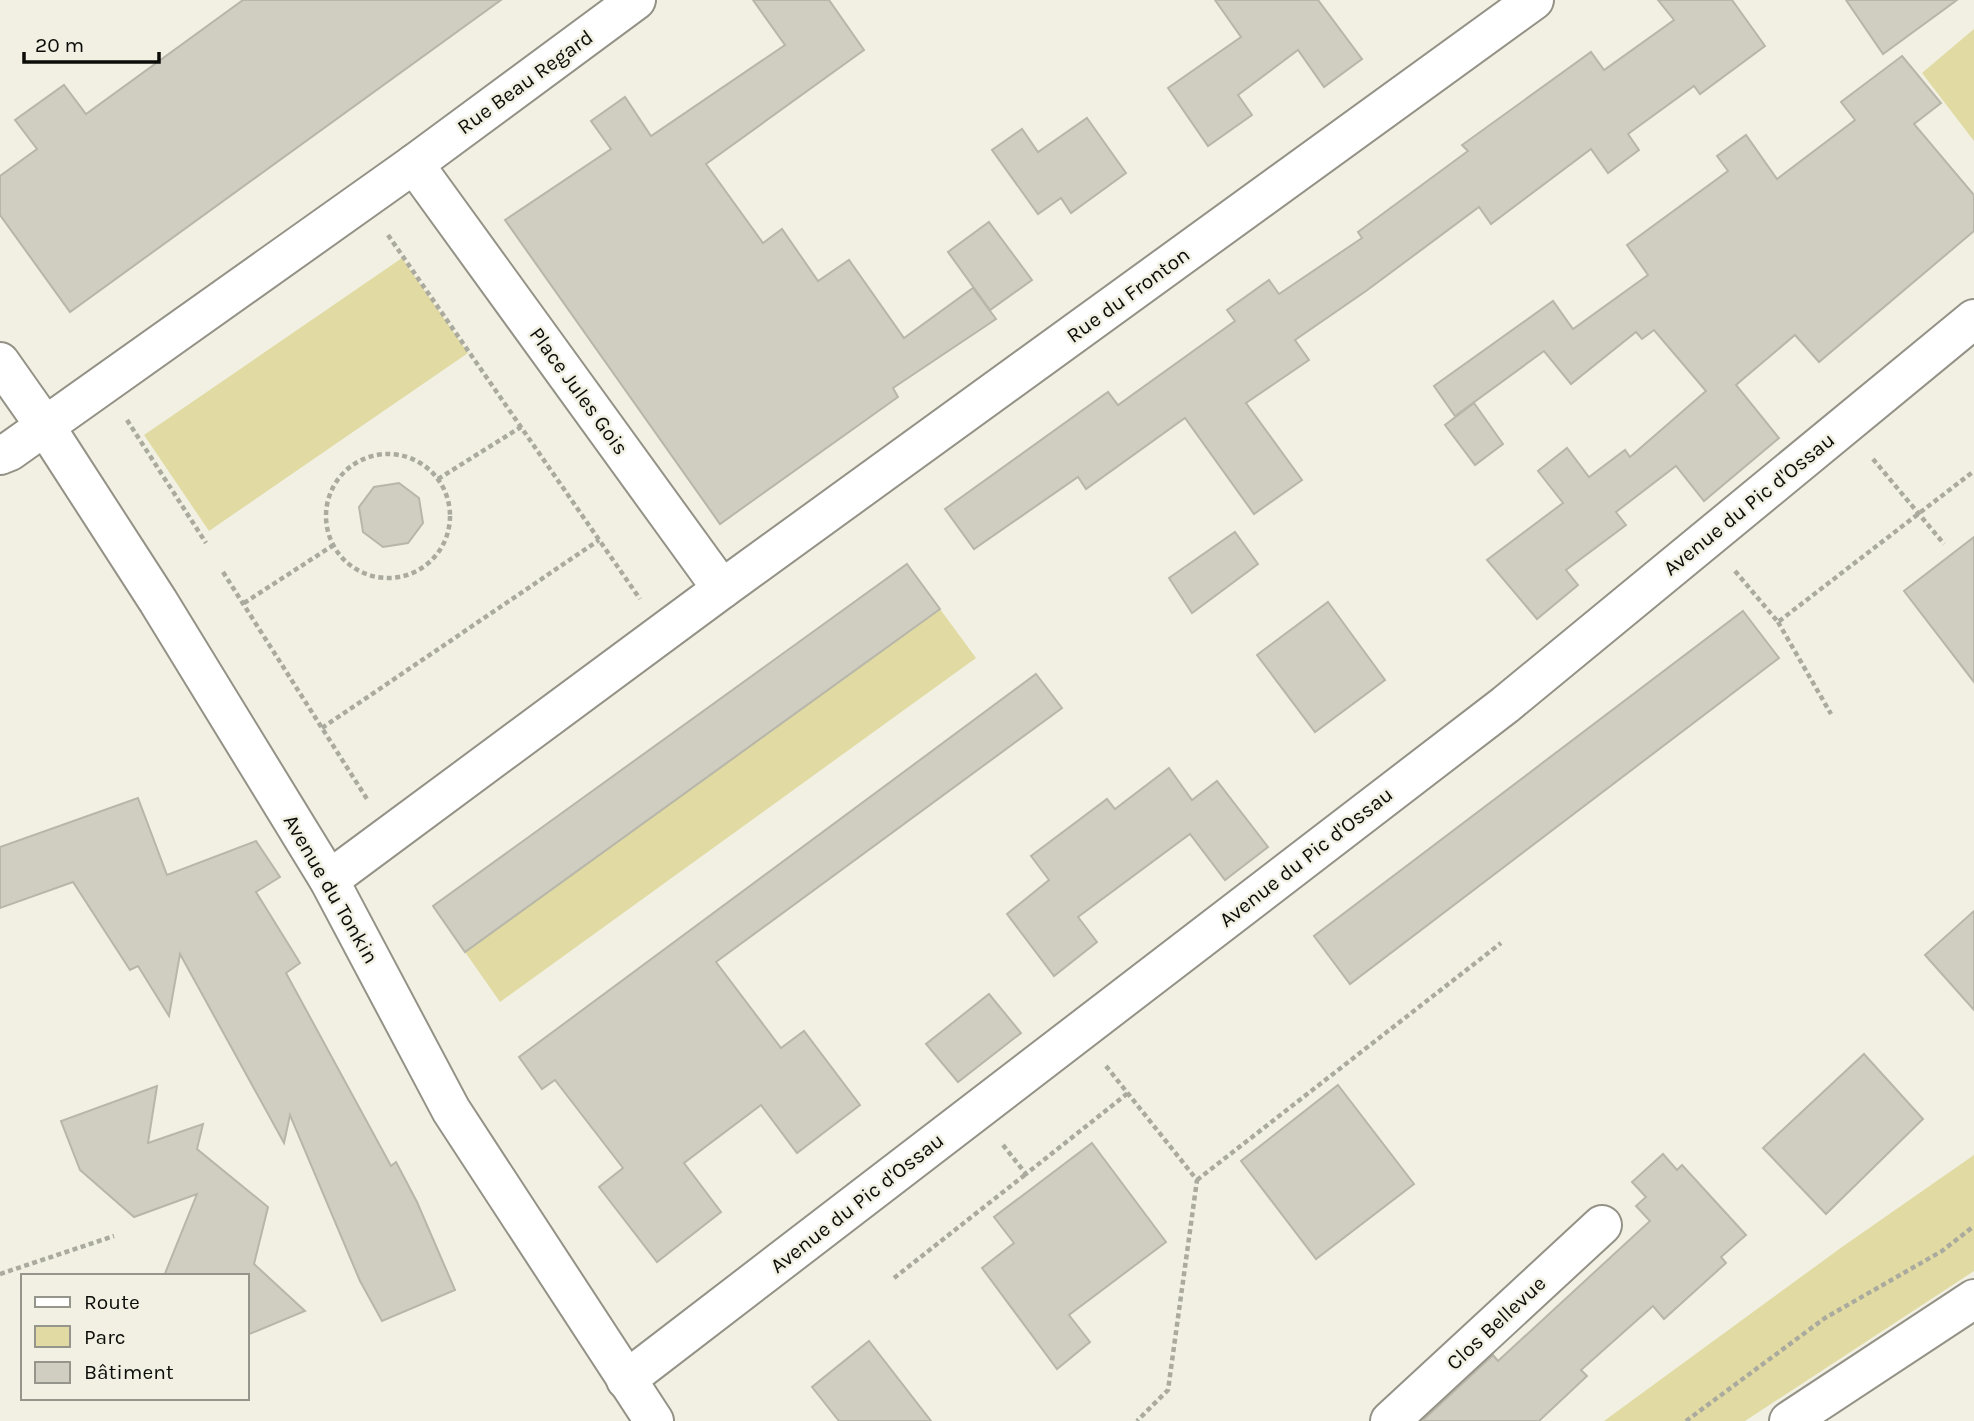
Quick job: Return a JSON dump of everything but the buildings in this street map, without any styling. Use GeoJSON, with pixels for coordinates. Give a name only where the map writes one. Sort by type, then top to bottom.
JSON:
{"type":"FeatureCollection","features":[{"type":"Feature","properties":{"kind":"street","name":"Rue Beau Regard"},"geometry":{"type":"LineString","coordinates":[[414,164],[636,0]]}},
{"type":"Feature","properties":{"kind":"street","name":"Rue du Fronton"},"geometry":{"type":"LineString","coordinates":[[723,589],[1534,0]]}},
{"type":"Feature","properties":{"kind":"street"},"geometry":{"type":"LineString","coordinates":[[0,455],[10,451],[414,164]]}},
{"type":"Feature","properties":{"kind":"street","name":"Place Jules Gois"},"geometry":{"type":"LineString","coordinates":[[414,164],[723,589]]}},
{"type":"Feature","properties":{"kind":"street","name":"Avenue du Pic d'Ossau"},"geometry":{"type":"LineString","coordinates":[[626,1380],[1505,705],[1974,319]]}},
{"type":"Feature","properties":{"kind":"street","name":"Avenue du Tonkin"},"geometry":{"type":"LineString","coordinates":[[0,362],[45,426],[158,601],[329,880],[451,1110],[654,1421]]}},
{"type":"Feature","properties":{"kind":"street"},"geometry":{"type":"LineString","coordinates":[[329,880],[723,589]]}},
{"type":"Feature","properties":{"kind":"street","name":"Clos Bellevue"},"geometry":{"type":"LineString","coordinates":[[1390,1421],[1602,1225]]}},
{"type":"Feature","properties":{"kind":"street"},"geometry":{"type":"LineString","coordinates":[[1788,1421],[1974,1299]]}},
{"type":"Feature","properties":{"kind":"path"},"geometry":{"type":"LineString","coordinates":[[363,200],[663,633]]}},
{"type":"Feature","properties":{"kind":"path"},"geometry":{"type":"LineString","coordinates":[[104,384],[206,543]]}},
{"type":"Feature","properties":{"kind":"path"},"geometry":{"type":"LineString","coordinates":[[1845,425],[1944,544]]}},
{"type":"Feature","properties":{"kind":"path"},"geometry":{"type":"LineString","coordinates":[[438,479],[521,427]]}},
{"type":"Feature","properties":{"kind":"path"},"geometry":{"type":"LineString","coordinates":[[384,453],[405,456],[424,465],[438,479],[447,497],[450,517],[447,537],[437,555],[422,569],[404,577],[383,579],[363,574],[345,562],[332,546],[325,526],[326,505],[333,485],[346,468],[364,457],[384,453]]}},
{"type":"Feature","properties":{"kind":"path"},"geometry":{"type":"LineString","coordinates":[[1778,622],[1974,471]]}},
{"type":"Feature","properties":{"kind":"path"},"geometry":{"type":"LineString","coordinates":[[1707,539],[1778,622],[1831,714]]}},
{"type":"Feature","properties":{"kind":"path"},"geometry":{"type":"LineString","coordinates":[[322,728],[599,540]]}},
{"type":"Feature","properties":{"kind":"path"},"geometry":{"type":"LineString","coordinates":[[244,603],[332,546]]}},
{"type":"Feature","properties":{"kind":"path"},"geometry":{"type":"LineString","coordinates":[[223,572],[390,834]]}},
{"type":"Feature","properties":{"kind":"path"},"geometry":{"type":"LineString","coordinates":[[1137,1421],[1168,1390],[1197,1180],[1501,943]]}},
{"type":"Feature","properties":{"kind":"path"},"geometry":{"type":"LineString","coordinates":[[1079,1032],[1197,1180]]}},
{"type":"Feature","properties":{"kind":"path"},"geometry":{"type":"LineString","coordinates":[[894,1278],[1128,1093]]}},
{"type":"Feature","properties":{"kind":"path"},"geometry":{"type":"LineString","coordinates":[[976,1111],[1026,1174]]}},
{"type":"Feature","properties":{"kind":"path"},"geometry":{"type":"LineString","coordinates":[[1686,1421],[1825,1318],[1942,1251],[1974,1226]]}},
{"type":"Feature","properties":{"kind":"path"},"geometry":{"type":"LineString","coordinates":[[0,1274],[114,1236]]}},
{"type":"Feature","properties":{"kind":"green space"},"geometry":{"type":"Polygon","coordinates":[[[1974,29],[1974,141],[1922,73],[1974,29]]]}},
{"type":"Feature","properties":{"kind":"green space"},"geometry":{"type":"Polygon","coordinates":[[[402,258],[468,353],[209,531],[144,435],[402,258]]]}},
{"type":"Feature","properties":{"kind":"green space"},"geometry":{"type":"Polygon","coordinates":[[[940,609],[976,658],[500,1002],[465,952],[940,609]]]}},
{"type":"Feature","properties":{"kind":"green space"},"geometry":{"type":"Polygon","coordinates":[[[1974,1155],[1974,1271],[1745,1421],[1604,1421],[1842,1247],[1974,1155]]]}}]}
